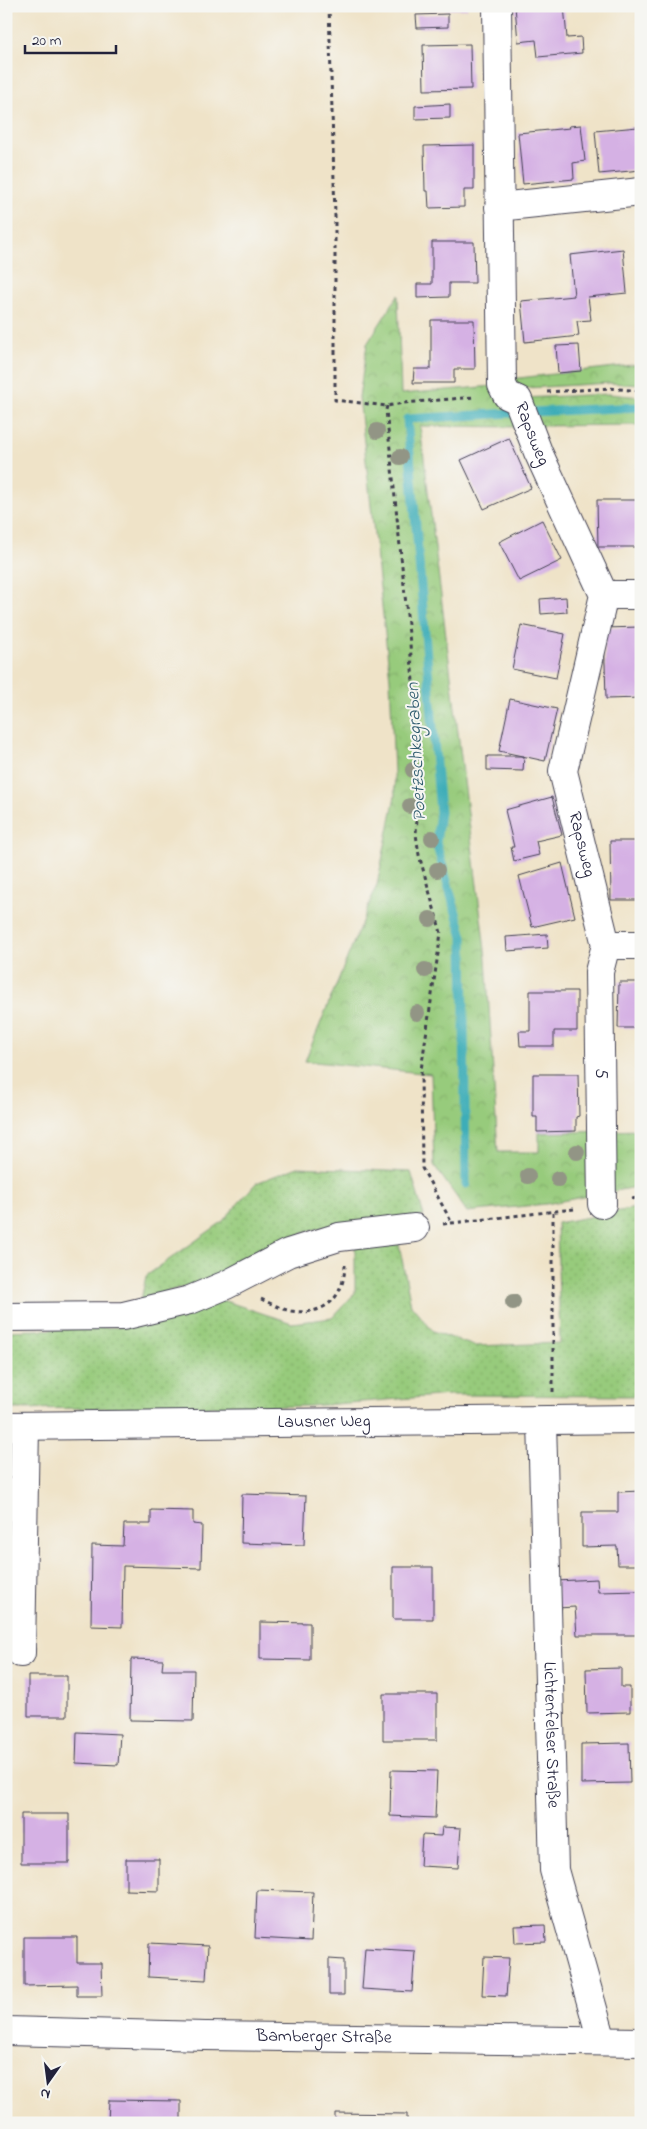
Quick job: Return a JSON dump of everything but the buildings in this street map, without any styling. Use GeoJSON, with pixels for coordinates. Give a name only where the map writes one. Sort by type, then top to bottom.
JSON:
{"type":"FeatureCollection","features":[{"type":"Feature","properties":{"kind":"street","name":"Rapsweg"},"geometry":{"type":"LineString","coordinates":[[497,6],[502,385],[507,395],[518,400],[538,452],[604,595],[563,771],[606,945]]}},
{"type":"Feature","properties":{"kind":"street"},"geometry":{"type":"LineString","coordinates":[[499,207],[641,192]]}},
{"type":"Feature","properties":{"kind":"street"},"geometry":{"type":"LineString","coordinates":[[604,595],[641,594]]}},
{"type":"Feature","properties":{"kind":"street"},"geometry":{"type":"LineString","coordinates":[[606,945],[641,945]]}},
{"type":"Feature","properties":{"kind":"street","name":"5"},"geometry":{"type":"LineString","coordinates":[[602,1204],[599,972],[606,945]]}},
{"type":"Feature","properties":{"kind":"street"},"geometry":{"type":"LineString","coordinates":[[6,1317],[123,1316],[190,1300],[226,1285],[288,1253],[339,1237],[416,1228]]}},
{"type":"Feature","properties":{"kind":"street","name":"Lausner Weg"},"geometry":{"type":"LineString","coordinates":[[16,1426],[641,1419]]}},
{"type":"Feature","properties":{"kind":"street","name":"Lichtenfelser Straße"},"geometry":{"type":"LineString","coordinates":[[542,1421],[554,1870],[602,2041]]}},
{"type":"Feature","properties":{"kind":"street"},"geometry":{"type":"LineString","coordinates":[[16,1426],[21,1653]]}},
{"type":"Feature","properties":{"kind":"street","name":"Bamberger Straße"},"geometry":{"type":"LineString","coordinates":[[6,2031],[641,2042]]}},
{"type":"Feature","properties":{"kind":"path"},"geometry":{"type":"LineString","coordinates":[[329,6],[335,216],[335,400],[387,406],[403,402],[609,388],[641,390]]}},
{"type":"Feature","properties":{"kind":"path"},"geometry":{"type":"LineString","coordinates":[[387,406],[420,769],[416,834],[419,855],[441,933],[421,1070],[422,1168],[452,1223]]}},
{"type":"Feature","properties":{"kind":"path"},"geometry":{"type":"LineString","coordinates":[[416,1228],[553,1213],[641,1197]]}},
{"type":"Feature","properties":{"kind":"path"},"geometry":{"type":"LineString","coordinates":[[542,1421],[552,1400],[553,1213]]}},
{"type":"Feature","properties":{"kind":"path"},"geometry":{"type":"LineString","coordinates":[[226,1285],[289,1311],[313,1313],[332,1301],[341,1288],[345,1266],[339,1237]]}},
{"type":"Feature","properties":{"kind":"green space"},"geometry":{"type":"Polygon","coordinates":[[[398,295],[401,394],[493,386],[523,427],[420,426],[486,958],[498,1152],[539,1152],[539,1133],[641,1130],[641,1186],[546,1204],[467,1212],[434,1165],[431,1074],[305,1061],[377,885],[395,796],[390,679],[359,397],[367,344],[398,295]]]}},
{"type":"Feature","properties":{"kind":"green space"},"geometry":{"type":"Polygon","coordinates":[[[641,364],[641,385],[609,383],[511,389],[510,379],[641,364]]]}},
{"type":"Feature","properties":{"kind":"green space"},"geometry":{"type":"Polygon","coordinates":[[[609,394],[641,397],[641,425],[532,426],[523,398],[609,394]]]}},
{"type":"Feature","properties":{"kind":"green space"},"geometry":{"type":"Polygon","coordinates":[[[298,1167],[411,1172],[424,1216],[310,1230],[207,1279],[141,1300],[146,1276],[222,1222],[256,1183],[298,1167]]]}},
{"type":"Feature","properties":{"kind":"green space"},"geometry":{"type":"Polygon","coordinates":[[[641,1207],[641,1396],[450,1395],[310,1406],[6,1409],[6,1331],[125,1327],[219,1299],[292,1323],[332,1318],[355,1293],[355,1245],[398,1239],[411,1305],[433,1331],[474,1346],[560,1343],[557,1223],[641,1207]]]}},
{"type":"Feature","properties":{"kind":"waterway","name":"Poetzschkegraben"},"geometry":{"type":"LineString","coordinates":[[531,412],[641,407]]}},
{"type":"Feature","properties":{"kind":"waterway","name":"Poetzschkegraben"},"geometry":{"type":"LineString","coordinates":[[466,1184],[463,937],[436,843],[440,812],[407,419],[512,413]]}}]}
